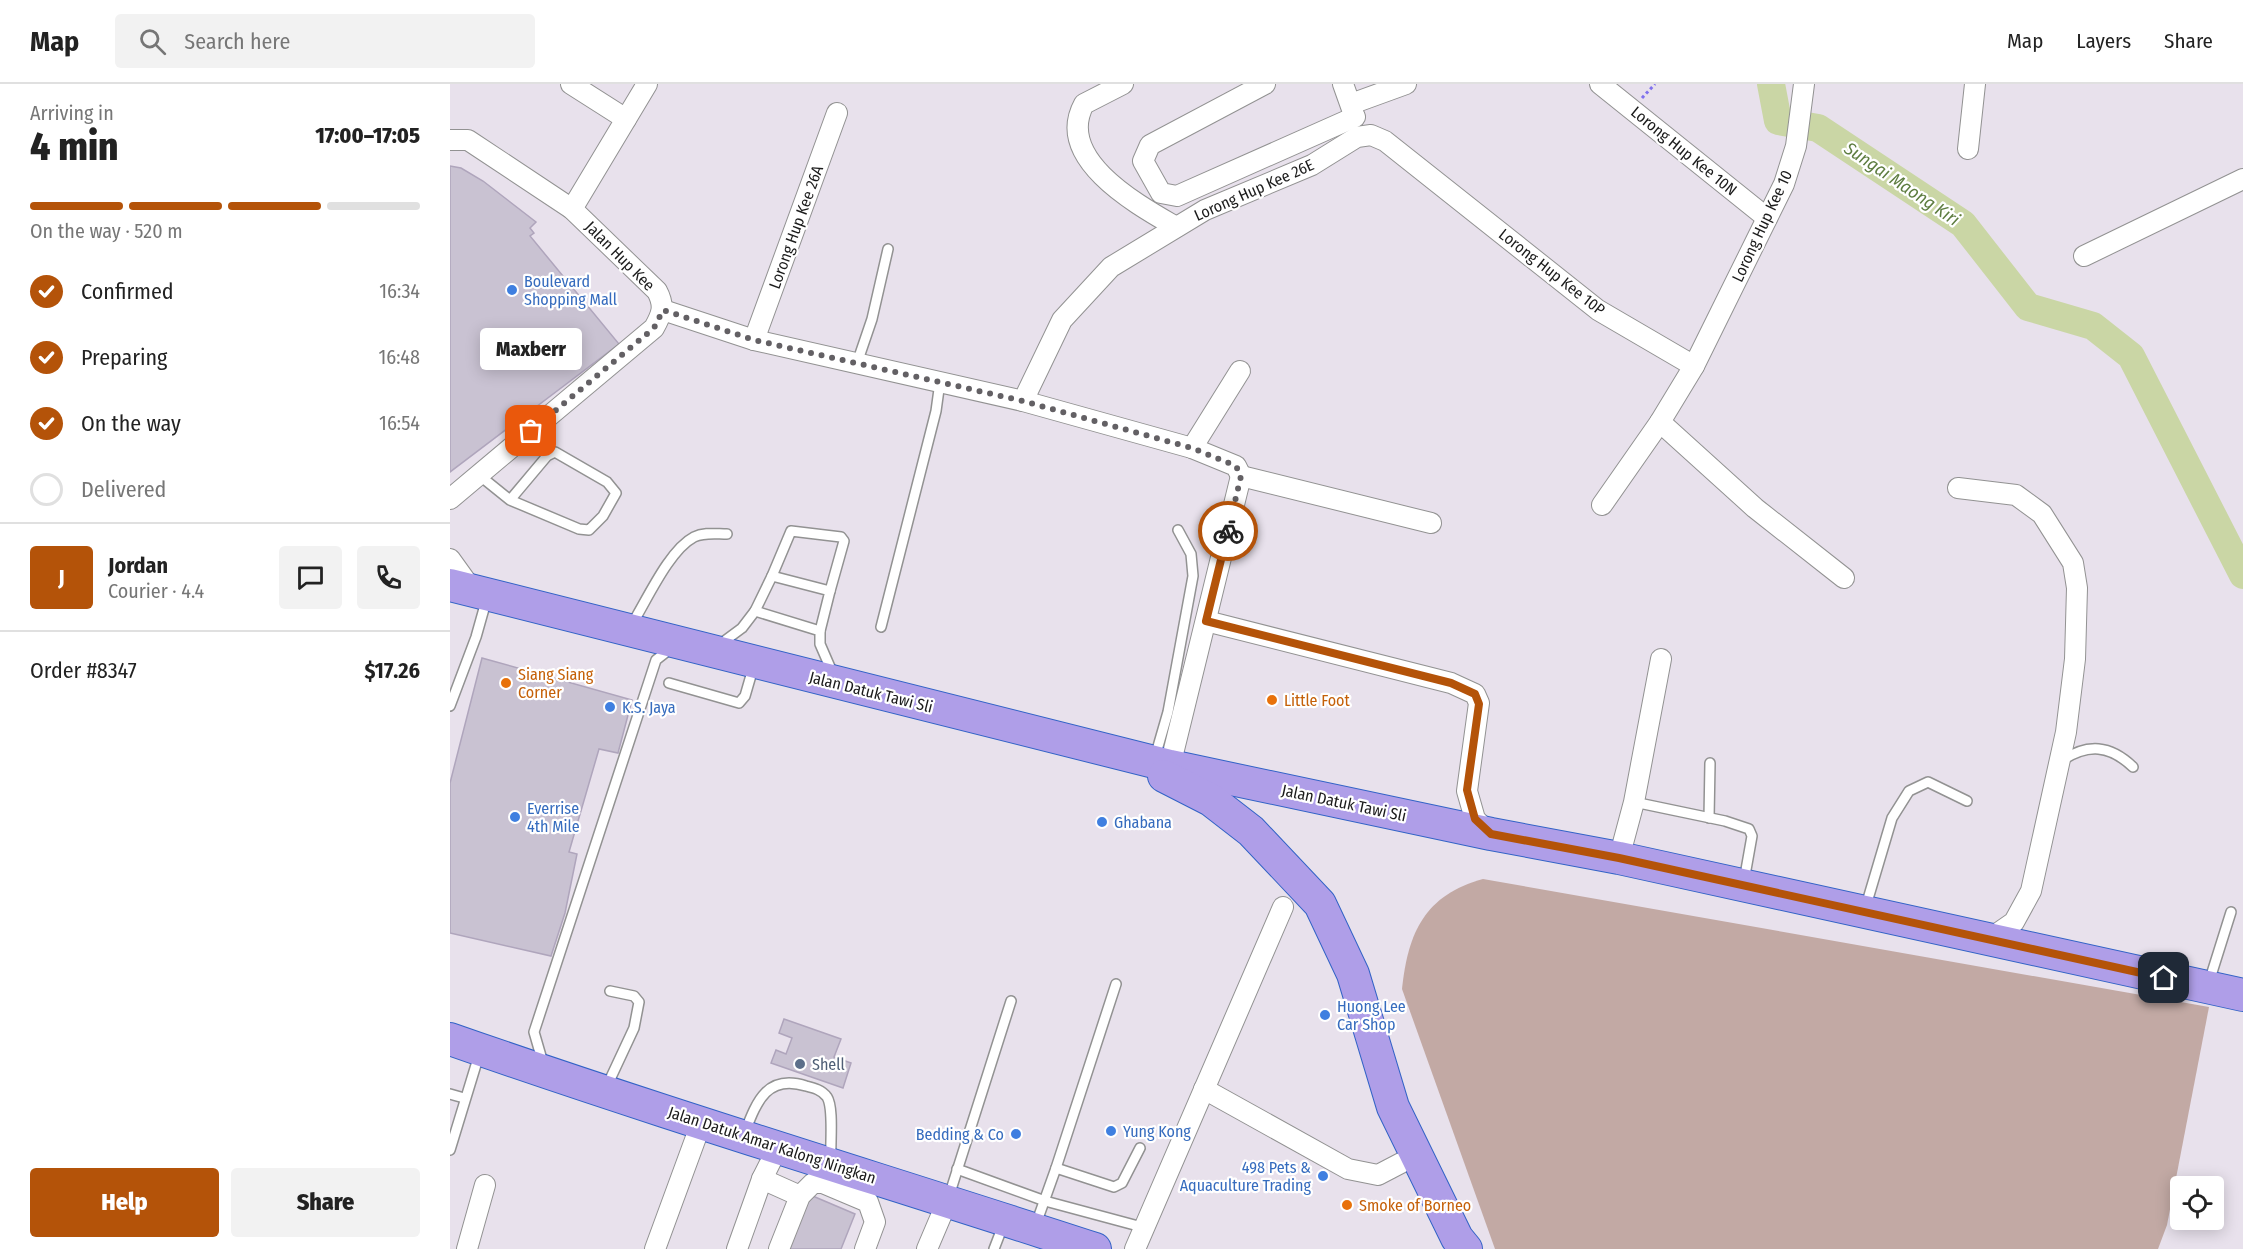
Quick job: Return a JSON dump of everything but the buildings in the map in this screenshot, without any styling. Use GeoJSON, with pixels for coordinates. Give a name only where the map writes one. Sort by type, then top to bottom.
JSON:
{"type":"FeatureCollection","features":[{"type":"Feature","properties":{"kind":"highway","name":"Jalan Datuk Tawi Sli"},"geometry":{"type":"LineString","coordinates":[[470,591],[1162,764],[1491,834],[1619,858],[1864,914],[2243,995]]}},
{"type":"Feature","properties":{"kind":"highway"},"geometry":{"type":"LineString","coordinates":[[1117,753],[1211,800],[1251,831],[1320,904],[1353,974],[1393,1107],[1457,1238],[1466,1249]]}},
{"type":"Feature","properties":{"kind":"highway","name":"Jalan Datuk Amar Kalong Ningkan"},"geometry":{"type":"LineString","coordinates":[[450,1039],[744,1135],[831,1167],[1005,1220],[1040,1215],[1095,1249]]}},
{"type":"Feature","properties":{"kind":"highway"},"geometry":{"type":"LineString","coordinates":[[1393,1107],[1394,1142],[1401,1163]]}},
{"type":"Feature","properties":{"kind":"street"},"geometry":{"type":"LineString","coordinates":[[571,84],[626,119]]}},
{"type":"Feature","properties":{"kind":"street","name":"Jalan Hup Kee"},"geometry":{"type":"LineString","coordinates":[[450,499],[654,328],[663,310],[657,291],[572,209],[646,84]]}},
{"type":"Feature","properties":{"kind":"street"},"geometry":{"type":"LineString","coordinates":[[1123,84],[1084,104],[1077,125],[1081,145],[1093,168],[1138,205],[1176,227]]}},
{"type":"Feature","properties":{"kind":"street"},"geometry":{"type":"LineString","coordinates":[[1265,84],[1150,145],[1143,161],[1161,193],[1169,196],[1177,195],[1194,188],[1406,84]]}},
{"type":"Feature","properties":{"kind":"street"},"geometry":{"type":"LineString","coordinates":[[1343,84],[1362,136]]}},
{"type":"Feature","properties":{"kind":"street","name":"Lorong Hup Kee 10N"},"geometry":{"type":"LineString","coordinates":[[1600,84],[1767,218]]}},
{"type":"Feature","properties":{"kind":"street"},"geometry":{"type":"LineString","coordinates":[[1968,149],[1975,84]]}},
{"type":"Feature","properties":{"kind":"street","name":"Lorong Hup Kee 10"},"geometry":{"type":"LineString","coordinates":[[1694,366],[1784,184],[1796,146],[1803,92]]}},
{"type":"Feature","properties":{"kind":"street","name":"Lorong Hup Kee 26A"},"geometry":{"type":"LineString","coordinates":[[754,340],[837,113]]}},
{"type":"Feature","properties":{"kind":"street","name":"Lorong Hup Kee 10P"},"geometry":{"type":"LineString","coordinates":[[1362,136],[1371,135],[1385,141],[1598,310],[1694,366]]}},
{"type":"Feature","properties":{"kind":"street","name":"Lorong Hup Kee 26E"},"geometry":{"type":"LineString","coordinates":[[1023,401],[1062,320],[1111,267],[1205,210],[1312,165],[1362,136]]}},
{"type":"Feature","properties":{"kind":"street"},"geometry":{"type":"LineString","coordinates":[[450,140],[468,140],[572,209]]}},
{"type":"Feature","properties":{"kind":"street"},"geometry":{"type":"LineString","coordinates":[[2084,256],[2243,179]]}},
{"type":"Feature","properties":{"kind":"street"},"geometry":{"type":"LineString","coordinates":[[1194,188],[1205,210]]}},
{"type":"Feature","properties":{"kind":"street"},"geometry":{"type":"LineString","coordinates":[[663,310],[754,340],[1023,401],[1192,448],[1236,466],[1241,476],[1206,621],[1162,764]]}},
{"type":"Feature","properties":{"kind":"street"},"geometry":{"type":"LineString","coordinates":[[1602,505],[1660,422],[1694,366]]}},
{"type":"Feature","properties":{"kind":"street"},"geometry":{"type":"LineString","coordinates":[[1192,448],[1240,371]]}},
{"type":"Feature","properties":{"kind":"street"},"geometry":{"type":"LineString","coordinates":[[1660,422],[1755,508],[1844,578]]}},
{"type":"Feature","properties":{"kind":"street"},"geometry":{"type":"LineString","coordinates":[[1241,476],[1431,523]]}},
{"type":"Feature","properties":{"kind":"street"},"geometry":{"type":"LineString","coordinates":[[1958,488],[2016,495],[2042,514],[2073,563],[2077,588],[2074,659],[2066,732],[2031,891],[2014,922],[1988,940]]}},
{"type":"Feature","properties":{"kind":"street"},"geometry":{"type":"LineString","coordinates":[[450,559],[470,591]]}},
{"type":"Feature","properties":{"kind":"street"},"geometry":{"type":"LineString","coordinates":[[1206,621],[1451,683],[1475,694],[1479,704],[1467,790],[1475,819],[1491,834]]}},
{"type":"Feature","properties":{"kind":"street"},"geometry":{"type":"LineString","coordinates":[[1619,858],[1634,802],[1661,659]]}},
{"type":"Feature","properties":{"kind":"street"},"geometry":{"type":"LineString","coordinates":[[1135,1249],[1283,907]]}},
{"type":"Feature","properties":{"kind":"street"},"geometry":{"type":"LineString","coordinates":[[1204,1089],[1348,1168],[1378,1175],[1401,1163]]}},
{"type":"Feature","properties":{"kind":"street"},"geometry":{"type":"LineString","coordinates":[[655,1249],[702,1121]]}},
{"type":"Feature","properties":{"kind":"street"},"geometry":{"type":"LineString","coordinates":[[737,1249],[762,1179],[778,1147]]}},
{"type":"Feature","properties":{"kind":"street"},"geometry":{"type":"LineString","coordinates":[[762,1179],[800,1196]]}},
{"type":"Feature","properties":{"kind":"street"},"geometry":{"type":"LineString","coordinates":[[779,1249],[800,1196],[813,1183],[823,1183],[868,1202],[875,1222],[865,1249]]}},
{"type":"Feature","properties":{"kind":"street"},"geometry":{"type":"LineString","coordinates":[[467,1249],[485,1185]]}},
{"type":"Feature","properties":{"kind":"street"},"geometry":{"type":"LineString","coordinates":[[927,1249],[947,1202]]}},
{"type":"Feature","properties":{"kind":"lane"},"geometry":{"type":"LineString","coordinates":[[857,363],[872,319],[888,249]]}},
{"type":"Feature","properties":{"kind":"lane"},"geometry":{"type":"LineString","coordinates":[[881,627],[936,411],[940,382]]}},
{"type":"Feature","properties":{"kind":"lane"},"geometry":{"type":"LineString","coordinates":[[478,475],[510,500],[579,529],[589,530],[603,516],[616,493],[608,482],[555,452],[547,456],[510,500]]}},
{"type":"Feature","properties":{"kind":"lane"},"geometry":{"type":"LineString","coordinates":[[710,652],[742,628],[755,611],[791,531],[795,529],[841,537],[844,541],[820,631],[820,644],[826,660],[840,684]]}},
{"type":"Feature","properties":{"kind":"lane"},"geometry":{"type":"LineString","coordinates":[[1162,764],[1167,712],[1193,576],[1191,554],[1178,530]]}},
{"type":"Feature","properties":{"kind":"lane"},"geometry":{"type":"LineString","coordinates":[[628,632],[675,554],[693,538],[703,534],[727,534]]}},
{"type":"Feature","properties":{"kind":"lane"},"geometry":{"type":"LineString","coordinates":[[772,576],[830,591]]}},
{"type":"Feature","properties":{"kind":"lane"},"geometry":{"type":"LineString","coordinates":[[450,706],[477,637],[470,591]]}},
{"type":"Feature","properties":{"kind":"lane"},"geometry":{"type":"LineString","coordinates":[[755,611],[820,631]]}},
{"type":"Feature","properties":{"kind":"lane"},"geometry":{"type":"LineString","coordinates":[[547,1070],[539,1056],[534,1032],[541,1009],[656,660],[679,644]]}},
{"type":"Feature","properties":{"kind":"lane"},"geometry":{"type":"LineString","coordinates":[[669,683],[739,703],[745,696],[754,662]]}},
{"type":"Feature","properties":{"kind":"lane"},"geometry":{"type":"LineString","coordinates":[[2060,762],[2076,751],[2092,748],[2120,755],[2133,767]]}},
{"type":"Feature","properties":{"kind":"lane"},"geometry":{"type":"LineString","coordinates":[[1709,818],[1710,763]]}},
{"type":"Feature","properties":{"kind":"lane"},"geometry":{"type":"LineString","coordinates":[[1864,914],[1892,819],[1909,791],[1928,782],[1967,801]]}},
{"type":"Feature","properties":{"kind":"lane"},"geometry":{"type":"LineString","coordinates":[[1634,802],[1749,829],[1752,836],[1743,887]]}},
{"type":"Feature","properties":{"kind":"lane"},"geometry":{"type":"LineString","coordinates":[[2208,987],[2231,912]]}},
{"type":"Feature","properties":{"kind":"lane"},"geometry":{"type":"LineString","coordinates":[[1040,1215],[1116,984]]}},
{"type":"Feature","properties":{"kind":"lane"},"geometry":{"type":"LineString","coordinates":[[605,1091],[633,1028],[639,1002],[634,996],[610,990]]}},
{"type":"Feature","properties":{"kind":"lane"},"geometry":{"type":"LineString","coordinates":[[947,1202],[1011,1001]]}},
{"type":"Feature","properties":{"kind":"lane"},"geometry":{"type":"LineString","coordinates":[[450,1150],[464,1098],[481,1050]]}},
{"type":"Feature","properties":{"kind":"lane"},"geometry":{"type":"LineString","coordinates":[[744,1135],[749,1121],[773,1085],[781,1082],[795,1083],[819,1090],[827,1098],[830,1109],[831,1167]]}},
{"type":"Feature","properties":{"kind":"lane"},"geometry":{"type":"LineString","coordinates":[[450,1094],[464,1098]]}},
{"type":"Feature","properties":{"kind":"lane"},"geometry":{"type":"LineString","coordinates":[[1056,1168],[1114,1186],[1122,1183],[1140,1148]]}},
{"type":"Feature","properties":{"kind":"lane"},"geometry":{"type":"LineString","coordinates":[[957,1169],[1040,1215],[1143,1227]]}},
{"type":"Feature","properties":{"kind":"lane"},"geometry":{"type":"LineString","coordinates":[[994,1249],[1005,1220]]}},
{"type":"Feature","properties":{"kind":"shaded area"},"geometry":{"type":"Polygon","coordinates":[[[1483,879],[2209,1007],[2176,1176],[2170,1176],[2170,1209],[2167,1225],[2158,1249],[1495,1249],[1402,989],[1409,950],[1423,919],[1433,906],[1463,886],[1483,879]]]}},
{"type":"Feature","properties":{"kind":"waterway","name":"Sungai Maong Kiri"},"geometry":{"type":"LineString","coordinates":[[1771,84],[1778,121],[1818,128],[1963,224],[2028,307],[2093,326],[2131,356],[2243,575]]}},
{"type":"Feature","properties":{"kind":"way so far"},"geometry":{"type":"LineString","coordinates":[[531,431],[654,328],[663,310],[754,340],[1023,401],[1192,448],[1227,461],[1236,466],[1241,476],[1228,531]]}},
{"type":"Feature","properties":{"kind":"place","name":"Boulevard Shopping Mall"},"geometry":{"type":"Point","coordinates":[512,290]}},
{"type":"Feature","properties":{"kind":"place","name":"Maxberr"},"geometry":{"type":"Point","coordinates":[531,431]}},
{"type":"Feature","properties":{"kind":"place","name":"Siang Siang Corner"},"geometry":{"type":"Point","coordinates":[506,683]}},
{"type":"Feature","properties":{"kind":"place","name":"Little Foot"},"geometry":{"type":"Point","coordinates":[1272,700]}},
{"type":"Feature","properties":{"kind":"place","name":"K.S. Jaya"},"geometry":{"type":"Point","coordinates":[610,707]}},
{"type":"Feature","properties":{"kind":"place","name":"Everrise 4th Mile"},"geometry":{"type":"Point","coordinates":[515,817]}},
{"type":"Feature","properties":{"kind":"place","name":"Ghabana"},"geometry":{"type":"Point","coordinates":[1102,822]}},
{"type":"Feature","properties":{"kind":"place","name":"Huong Lee Car Shop"},"geometry":{"type":"Point","coordinates":[1325,1015]}},
{"type":"Feature","properties":{"kind":"place","name":"Shell"},"geometry":{"type":"Point","coordinates":[800,1064]}},
{"type":"Feature","properties":{"kind":"place","name":"Yung Kong"},"geometry":{"type":"Point","coordinates":[1111,1131]}},
{"type":"Feature","properties":{"kind":"place","name":"Bedding & Co"},"geometry":{"type":"Point","coordinates":[1016,1134]}},
{"type":"Feature","properties":{"kind":"place","name":"498 Pets & Aquaculture Trading"},"geometry":{"type":"Point","coordinates":[1323,1176]}},
{"type":"Feature","properties":{"kind":"place","name":"Smoke of Borneo"},"geometry":{"type":"Point","coordinates":[1347,1205]}},
{"type":"Feature","properties":{"kind":"route"},"geometry":{"type":"LineString","coordinates":[[1228,531],[1206,621],[1451,683],[1475,694],[1479,704],[1467,790],[1475,819],[1491,834],[1619,858],[1864,914],[2164,978]]}}]}
